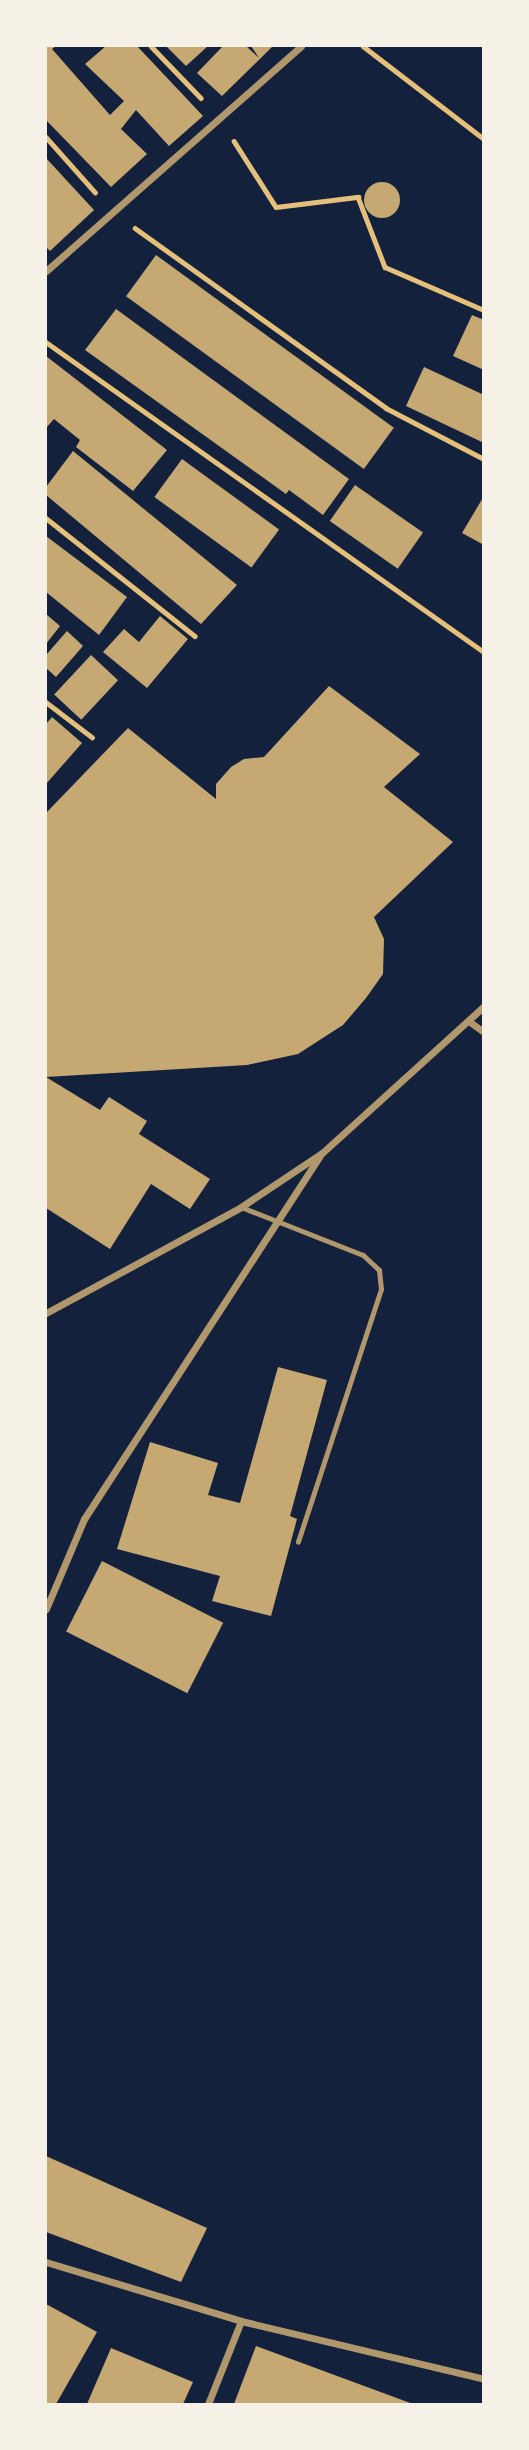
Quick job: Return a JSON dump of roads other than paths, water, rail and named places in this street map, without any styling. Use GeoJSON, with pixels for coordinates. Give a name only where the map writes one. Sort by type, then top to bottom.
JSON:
{"type":"FeatureCollection","features":[{"type":"Feature","properties":{"kind":"street"},"geometry":{"type":"LineString","coordinates":[[46,271],[301,46]]}},
{"type":"Feature","properties":{"kind":"street"},"geometry":{"type":"LineString","coordinates":[[48,1310],[241,1207],[322,1153],[470,1023],[484,1006]]}},
{"type":"Feature","properties":{"kind":"street"},"geometry":{"type":"LineString","coordinates":[[470,1023],[484,1032]]}},
{"type":"Feature","properties":{"kind":"street"},"geometry":{"type":"LineString","coordinates":[[46,1609],[84,1519],[322,1153]]}},
{"type":"Feature","properties":{"kind":"street"},"geometry":{"type":"LineString","coordinates":[[46,2262],[241,2321],[484,2379]]}},
{"type":"Feature","properties":{"kind":"street"},"geometry":{"type":"LineString","coordinates":[[208,2404],[241,2321]]}},
{"type":"Feature","properties":{"kind":"lane"},"geometry":{"type":"LineString","coordinates":[[241,1207],[363,1255],[379,1270],[381,1289],[298,1542]]}}]}
